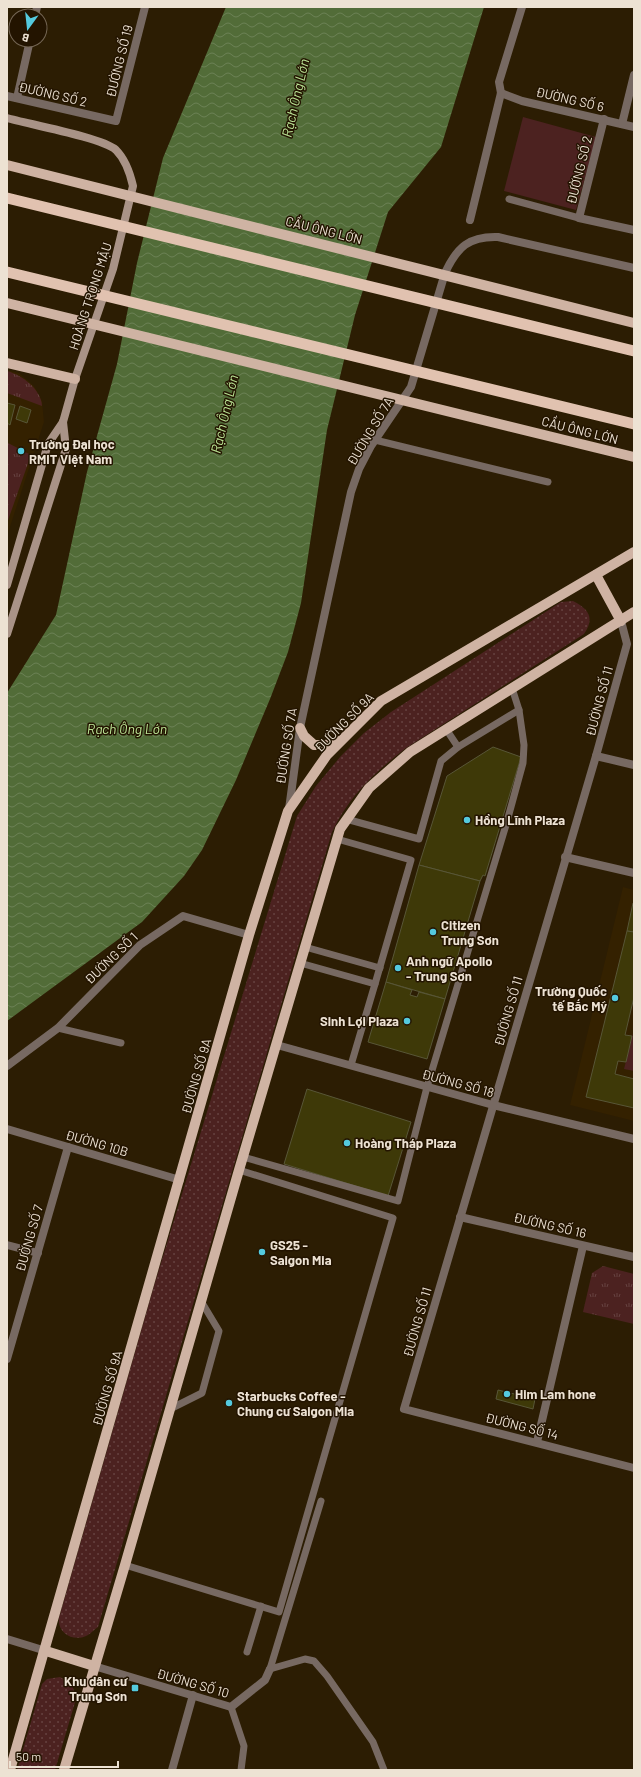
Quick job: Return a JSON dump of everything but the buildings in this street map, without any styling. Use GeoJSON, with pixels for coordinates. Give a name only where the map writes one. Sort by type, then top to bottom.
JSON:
{"type":"FeatureCollection","features":[{"type":"Feature","properties":{"kind":"highway"},"geometry":{"type":"LineString","coordinates":[[7,198],[634,351]]}},
{"type":"Feature","properties":{"kind":"highway","name":"CẦU ÔNG LỚN"},"geometry":{"type":"LineString","coordinates":[[7,272],[634,424]]}},
{"type":"Feature","properties":{"kind":"main road","name":"HOÀNG TRỌNG MẬU"},"geometry":{"type":"LineString","coordinates":[[7,118],[100,142],[115,150],[130,173],[133,186],[113,268],[75,379],[63,422],[48,444],[7,585]]}},
{"type":"Feature","properties":{"kind":"main road","name":"CẦU ÔNG LỚN"},"geometry":{"type":"LineString","coordinates":[[7,165],[634,323]]}},
{"type":"Feature","properties":{"kind":"main road","name":"CẦU ÔNG LỚN"},"geometry":{"type":"LineString","coordinates":[[7,304],[634,457]]}},
{"type":"Feature","properties":{"kind":"main road"},"geometry":{"type":"LineString","coordinates":[[7,363],[75,379]]}},
{"type":"Feature","properties":{"kind":"main road","name":"HOÀNG TRỌNG MẬU"},"geometry":{"type":"LineString","coordinates":[[7,634],[66,449],[63,422]]}},
{"type":"Feature","properties":{"kind":"main road","name":"ĐƯỜNG SỐ 9A"},"geometry":{"type":"LineString","coordinates":[[10,1770],[46,1650],[249,935],[288,811],[327,755],[381,701],[634,552]]}},
{"type":"Feature","properties":{"kind":"main road"},"geometry":{"type":"LineString","coordinates":[[596,575],[621,621]]}},
{"type":"Feature","properties":{"kind":"main road"},"geometry":{"type":"LineString","coordinates":[[64,1770],[170,1410],[238,1170],[244,1157],[340,829],[369,788],[410,752],[634,612]]}},
{"type":"Feature","properties":{"kind":"main road"},"geometry":{"type":"LineString","coordinates":[[300,728],[304,736],[314,745],[325,745],[342,740]]}},
{"type":"Feature","properties":{"kind":"main road"},"geometry":{"type":"LineString","coordinates":[[46,1650],[94,1666]]}},
{"type":"Feature","properties":{"kind":"street","name":"ĐƯỜNG SỐ 19"},"geometry":{"type":"LineString","coordinates":[[116,121],[145,7]]}},
{"type":"Feature","properties":{"kind":"street"},"geometry":{"type":"LineString","coordinates":[[470,220],[501,94],[499,82],[522,7]]}},
{"type":"Feature","properties":{"kind":"street"},"geometry":{"type":"LineString","coordinates":[[17,98],[28,48]]}},
{"type":"Feature","properties":{"kind":"street"},"geometry":{"type":"LineString","coordinates":[[622,124],[634,75]]}},
{"type":"Feature","properties":{"kind":"street","name":"ĐƯỜNG SỐ 6"},"geometry":{"type":"LineString","coordinates":[[501,94],[522,101],[634,127]]}},
{"type":"Feature","properties":{"kind":"street","name":"ĐƯỜNG SỐ 2"},"geometry":{"type":"LineString","coordinates":[[7,96],[116,121]]}},
{"type":"Feature","properties":{"kind":"street","name":"ĐƯỜNG SỐ 2"},"geometry":{"type":"LineString","coordinates":[[604,119],[579,218],[634,230]]}},
{"type":"Feature","properties":{"kind":"street","name":"ĐƯỜNG SỐ 7A"},"geometry":{"type":"LineString","coordinates":[[288,811],[300,728],[351,492],[359,469],[375,440],[411,387],[445,274],[451,259],[460,248],[471,241],[484,236],[498,237],[634,268]]}},
{"type":"Feature","properties":{"kind":"street","name":"ĐƯỜNG SỐ 11"},"geometry":{"type":"LineString","coordinates":[[404,1409],[565,857],[630,645],[621,621]]}},
{"type":"Feature","properties":{"kind":"street"},"geometry":{"type":"LineString","coordinates":[[596,756],[634,765]]}},
{"type":"Feature","properties":{"kind":"street"},"geometry":{"type":"LineString","coordinates":[[565,857],[634,873]]}},
{"type":"Feature","properties":{"kind":"street","name":"ĐƯỜNG SỐ 1"},"geometry":{"type":"LineString","coordinates":[[7,1066],[58,1028],[140,944],[183,916],[249,935]]}},
{"type":"Feature","properties":{"kind":"street","name":"ĐƯỜNG SỐ 18"},"geometry":{"type":"LineString","coordinates":[[277,1045],[493,1105],[634,1139]]}},
{"type":"Feature","properties":{"kind":"street","name":"ĐƯỜNG 10B"},"geometry":{"type":"LineString","coordinates":[[7,1129],[180,1180]]}},
{"type":"Feature","properties":{"kind":"street","name":"ĐƯỜNG SỐ 7"},"geometry":{"type":"LineString","coordinates":[[7,1359],[68,1147]]}},
{"type":"Feature","properties":{"kind":"street","name":"ĐƯỜNG SỐ 16"},"geometry":{"type":"LineString","coordinates":[[460,1217],[634,1257]]}},
{"type":"Feature","properties":{"kind":"street"},"geometry":{"type":"LineString","coordinates":[[7,1245],[38,1253]]}},
{"type":"Feature","properties":{"kind":"street"},"geometry":{"type":"LineString","coordinates":[[537,1442],[583,1246]]}},
{"type":"Feature","properties":{"kind":"street","name":"ĐƯỜNG SỐ 14"},"geometry":{"type":"LineString","coordinates":[[404,1409],[634,1468]]}},
{"type":"Feature","properties":{"kind":"street"},"geometry":{"type":"LineString","coordinates":[[7,1639],[46,1650]]}},
{"type":"Feature","properties":{"kind":"street","name":"ĐƯỜNG SỐ 10"},"geometry":{"type":"LineString","coordinates":[[94,1666],[231,1707],[265,1680],[270,1669]]}},
{"type":"Feature","properties":{"kind":"street"},"geometry":{"type":"LineString","coordinates":[[172,1770],[193,1695]]}},
{"type":"Feature","properties":{"kind":"lane"},"geometry":{"type":"LineString","coordinates":[[509,200],[579,218]]}},
{"type":"Feature","properties":{"kind":"lane"},"geometry":{"type":"LineString","coordinates":[[375,440],[548,482]]}},
{"type":"Feature","properties":{"kind":"lane"},"geometry":{"type":"LineString","coordinates":[[244,1157],[398,1202],[427,1087],[506,825],[523,762],[524,745],[519,710],[512,688]]}},
{"type":"Feature","properties":{"kind":"lane"},"geometry":{"type":"LineString","coordinates":[[346,819],[419,839],[441,761],[458,747],[519,710]]}},
{"type":"Feature","properties":{"kind":"lane"},"geometry":{"type":"LineString","coordinates":[[446,729],[458,747]]}},
{"type":"Feature","properties":{"kind":"lane"},"geometry":{"type":"LineString","coordinates":[[337,839],[411,860],[351,1065]]}},
{"type":"Feature","properties":{"kind":"lane"},"geometry":{"type":"LineString","coordinates":[[305,947],[380,968]]}},
{"type":"Feature","properties":{"kind":"lane"},"geometry":{"type":"LineString","coordinates":[[300,963],[375,984]]}},
{"type":"Feature","properties":{"kind":"lane"},"geometry":{"type":"LineString","coordinates":[[58,1028],[121,1043]]}},
{"type":"Feature","properties":{"kind":"lane"},"geometry":{"type":"LineString","coordinates":[[125,1565],[147,1573],[279,1612],[393,1218],[238,1170]]}},
{"type":"Feature","properties":{"kind":"lane"},"geometry":{"type":"LineString","coordinates":[[170,1410],[202,1392],[219,1331],[201,1301]]}},
{"type":"Feature","properties":{"kind":"lane"},"geometry":{"type":"LineString","coordinates":[[270,1669],[321,1501]]}},
{"type":"Feature","properties":{"kind":"lane"},"geometry":{"type":"LineString","coordinates":[[247,1652],[261,1606]]}},
{"type":"Feature","properties":{"kind":"lane"},"geometry":{"type":"LineString","coordinates":[[270,1669],[305,1659],[314,1661],[327,1676],[373,1742],[384,1770]]}},
{"type":"Feature","properties":{"kind":"lane"},"geometry":{"type":"LineString","coordinates":[[231,1707],[244,1746],[241,1770]]}},
{"type":"Feature","properties":{"kind":"shaded area","name":"Trường Đại học RMIT Việt Nam"},"geometry":{"type":"Polygon","coordinates":[[[7,370],[19,373],[34,386],[42,401],[44,422],[7,536],[7,370]]]}},
{"type":"Feature","properties":{"kind":"shaded area","name":"Trường Quốc tế Bắc Mỹ"},"geometry":{"type":"Polygon","coordinates":[[[623,887],[634,890],[634,1121],[570,1105],[623,887]]]}},
{"type":"Feature","properties":{"kind":"green space"},"geometry":{"type":"Polygon","coordinates":[[[523,117],[596,137],[576,210],[504,191],[523,117]]]}},
{"type":"Feature","properties":{"kind":"green space"},"geometry":{"type":"Polygon","coordinates":[[[7,371],[19,376],[30,384],[38,394],[42,406],[7,393],[7,371]]]}},
{"type":"Feature","properties":{"kind":"green space"},"geometry":{"type":"Polygon","coordinates":[[[8,443],[31,455],[7,523],[7,446],[8,443]]]}},
{"type":"Feature","properties":{"kind":"green space"},"geometry":{"type":"Polygon","coordinates":[[[573,601],[583,607],[589,614],[589,623],[584,634],[406,748],[373,776],[355,796],[346,807],[332,832],[98,1627],[83,1637],[72,1637],[61,1628],[59,1618],[154,1286],[297,816],[316,786],[340,757],[364,733],[391,712],[561,602],[573,601]]]}},
{"type":"Feature","properties":{"kind":"green space"},"geometry":{"type":"Polygon","coordinates":[[[634,1030],[634,1071],[624,1069],[634,1030]]]}},
{"type":"Feature","properties":{"kind":"green space"},"geometry":{"type":"Polygon","coordinates":[[[603,1266],[634,1274],[634,1324],[583,1312],[592,1273],[603,1266]]]}},
{"type":"Feature","properties":{"kind":"green space"},"geometry":{"type":"Polygon","coordinates":[[[60,1677],[72,1684],[76,1699],[55,1770],[17,1770],[42,1684],[47,1679],[60,1677]]]}},
{"type":"Feature","properties":{"kind":"water","name":"Rạch Ông Lớn"},"geometry":{"type":"Polygon","coordinates":[[[226,7],[484,7],[441,147],[388,212],[355,315],[327,430],[301,603],[288,652],[236,780],[202,850],[184,876],[142,922],[7,1021],[7,693],[56,615],[87,472],[117,364],[137,263],[163,158],[226,7]]]}},
{"type":"Feature","properties":{"kind":"place","name":"Trường Đại học RMIT Việt Nam"},"geometry":{"type":"Point","coordinates":[21,451]}},
{"type":"Feature","properties":{"kind":"place","name":"Hồng Lĩnh Plaza"},"geometry":{"type":"Point","coordinates":[467,820]}},
{"type":"Feature","properties":{"kind":"place","name":"Citizen Trung Sơn"},"geometry":{"type":"Point","coordinates":[433,932]}},
{"type":"Feature","properties":{"kind":"place","name":"Anh ngữ Apollo - Trung Sơn"},"geometry":{"type":"Point","coordinates":[398,968]}},
{"type":"Feature","properties":{"kind":"place","name":"Trường Quốc tế Bắc Mỹ"},"geometry":{"type":"Point","coordinates":[615,998]}},
{"type":"Feature","properties":{"kind":"place","name":"Sinh Lợi Plaza"},"geometry":{"type":"Point","coordinates":[407,1021]}},
{"type":"Feature","properties":{"kind":"place","name":"Hoàng Tháp Plaza"},"geometry":{"type":"Point","coordinates":[347,1143]}},
{"type":"Feature","properties":{"kind":"place","name":"GS25 - Saigon Mia"},"geometry":{"type":"Point","coordinates":[262,1252]}},
{"type":"Feature","properties":{"kind":"place","name":"Him Lam hone"},"geometry":{"type":"Point","coordinates":[507,1394]}},
{"type":"Feature","properties":{"kind":"place","name":"Starbucks Coffee - Chung cư Saigon Mia"},"geometry":{"type":"Point","coordinates":[229,1403]}},
{"type":"Feature","properties":{"kind":"place","name":"Khu dân cư Trung Sơn"},"geometry":{"type":"Point","coordinates":[135,1688]}}]}
